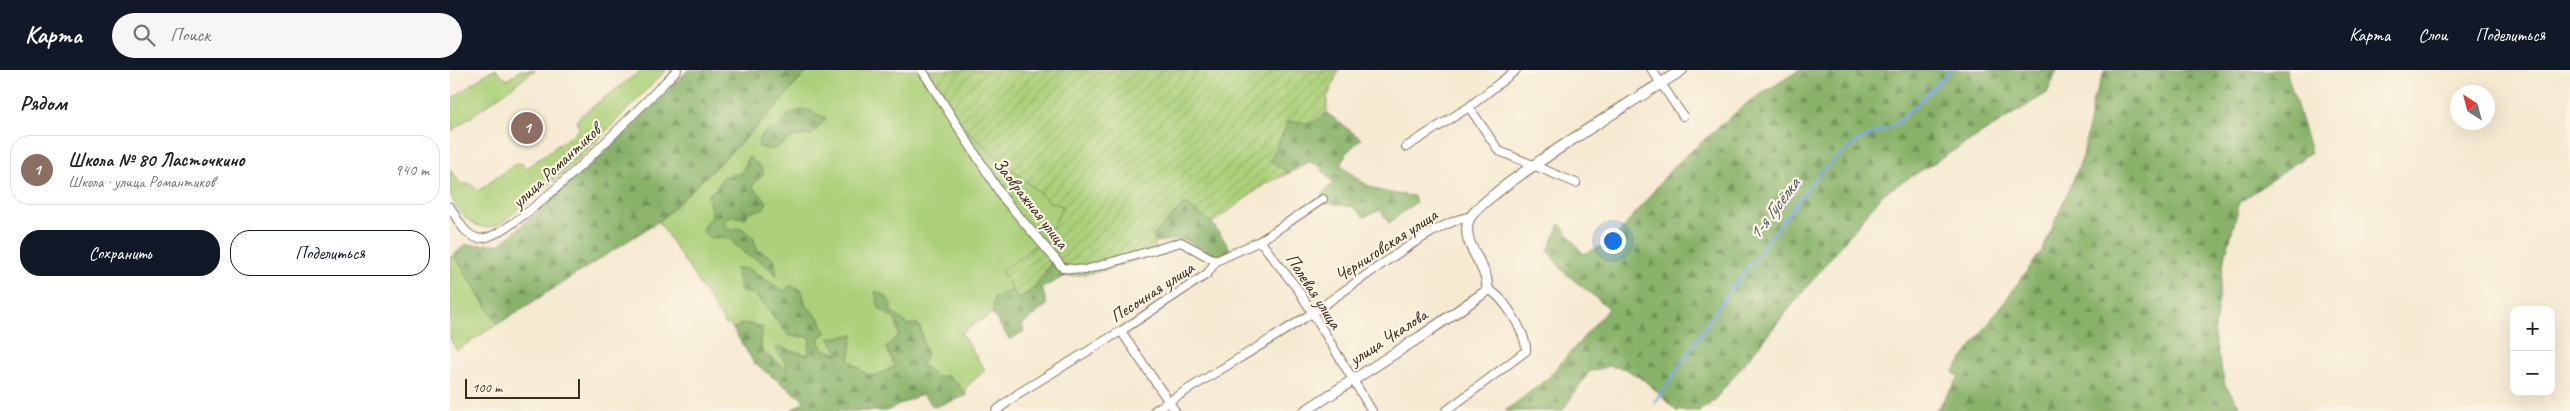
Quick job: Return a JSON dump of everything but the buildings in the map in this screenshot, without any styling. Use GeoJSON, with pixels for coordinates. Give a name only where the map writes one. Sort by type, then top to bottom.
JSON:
{"type":"FeatureCollection","features":[{"type":"Feature","properties":{"kind":"street","name":"улица Романтиков"},"geometry":{"type":"LineString","coordinates":[[450,207],[466,231],[478,239],[490,238],[516,223],[563,182],[677,70]]}},
{"type":"Feature","properties":{"kind":"street","name":"Заовражная улица"},"geometry":{"type":"LineString","coordinates":[[922,70],[1004,199],[1063,268],[1085,270],[1181,242],[1216,261]]}},
{"type":"Feature","properties":{"kind":"street"},"geometry":{"type":"LineString","coordinates":[[1406,147],[1469,107],[1516,70]]}},
{"type":"Feature","properties":{"kind":"street"},"geometry":{"type":"LineString","coordinates":[[1652,70],[1683,116]]}},
{"type":"Feature","properties":{"kind":"street","name":"Черниговская улица"},"geometry":{"type":"LineString","coordinates":[[1154,411],[1312,313],[1452,221],[1469,217],[1483,202],[1532,166],[1682,70]]}},
{"type":"Feature","properties":{"kind":"street"},"geometry":{"type":"LineString","coordinates":[[1469,107],[1498,151],[1576,183]]}},
{"type":"Feature","properties":{"kind":"street","name":"Песочная улица"},"geometry":{"type":"LineString","coordinates":[[996,411],[1019,393],[1121,331],[1208,274],[1216,261],[1260,241],[1323,199]]}},
{"type":"Feature","properties":{"kind":"street"},"geometry":{"type":"LineString","coordinates":[[1446,411],[1526,351],[1526,344],[1513,316],[1494,292],[1488,290],[1485,274],[1469,243],[1467,224],[1469,217]]}},
{"type":"Feature","properties":{"kind":"street","name":"Полевая улица"},"geometry":{"type":"LineString","coordinates":[[1260,241],[1298,291],[1372,411]]}},
{"type":"Feature","properties":{"kind":"street","name":"улица Чкалова"},"geometry":{"type":"LineString","coordinates":[[1305,411],[1420,337],[1488,290]]}},
{"type":"Feature","properties":{"kind":"street"},"geometry":{"type":"LineString","coordinates":[[1121,331],[1175,411]]}},
{"type":"Feature","properties":{"kind":"green space"},"geometry":{"type":"Polygon","coordinates":[[[491,70],[497,70],[507,80],[521,70],[535,70],[450,132],[450,100],[491,70]]]}},
{"type":"Feature","properties":{"kind":"green space"},"geometry":{"type":"Polygon","coordinates":[[[642,70],[666,70],[558,177],[505,220],[490,227],[484,227],[472,223],[461,213],[451,196],[450,170],[461,184],[471,184],[478,191],[517,163],[523,164],[527,168],[580,129],[577,122],[579,117],[642,70]]]}},
{"type":"Feature","properties":{"kind":"green space"},"geometry":{"type":"Polygon","coordinates":[[[688,70],[808,70],[762,122],[659,221],[498,324],[454,255],[465,245],[501,244],[612,145],[688,70]]]}},
{"type":"Feature","properties":{"kind":"green space"},"geometry":{"type":"Polygon","coordinates":[[[808,70],[919,70],[968,132],[1050,202],[1063,206],[1048,236],[1002,271],[1012,290],[995,297],[992,313],[961,333],[985,370],[966,387],[966,396],[958,384],[946,376],[936,378],[922,364],[927,354],[918,324],[908,325],[889,310],[879,308],[896,320],[899,335],[886,347],[895,366],[876,376],[868,375],[849,360],[853,335],[840,355],[823,349],[818,339],[826,333],[819,318],[806,306],[801,290],[784,291],[748,269],[755,295],[772,313],[810,337],[808,355],[779,347],[788,371],[762,352],[760,340],[744,323],[733,329],[729,324],[726,325],[659,222],[762,122],[808,70]]]}},
{"type":"Feature","properties":{"kind":"green space"},"geometry":{"type":"Polygon","coordinates":[[[919,70],[1339,70],[1327,98],[1327,113],[1313,123],[1288,121],[1270,161],[1289,173],[1265,184],[1212,223],[1185,203],[1152,236],[1156,242],[1153,253],[1098,271],[1063,277],[1062,270],[1052,261],[1032,291],[1017,298],[1002,271],[1048,236],[1063,206],[1050,202],[968,132],[919,70]]]}},
{"type":"Feature","properties":{"kind":"green space"},"geometry":{"type":"Polygon","coordinates":[[[1799,70],[2057,70],[2047,93],[1883,194],[1712,403],[1699,411],[1676,411],[1647,382],[1626,369],[1609,366],[1589,372],[1562,411],[1505,411],[1547,379],[1609,308],[1565,273],[1548,251],[1560,224],[1583,254],[1612,242],[1674,166],[1747,103],[1799,70]]]}},
{"type":"Feature","properties":{"kind":"green space"},"geometry":{"type":"Polygon","coordinates":[[[2105,70],[2286,70],[2311,152],[2240,202],[2223,265],[2214,336],[2225,385],[2243,411],[1936,411],[1959,377],[1953,372],[2043,249],[2083,157],[2093,100],[2105,70]]]}},
{"type":"Feature","properties":{"kind":"green space"},"geometry":{"type":"Polygon","coordinates":[[[805,109],[826,118],[814,134],[793,137],[772,150],[759,147],[758,140],[767,130],[777,129],[789,114],[805,109]]]}},
{"type":"Feature","properties":{"kind":"green space"},"geometry":{"type":"Polygon","coordinates":[[[1327,113],[1361,139],[1346,153],[1341,165],[1359,180],[1374,188],[1391,193],[1414,196],[1416,202],[1389,223],[1380,210],[1364,217],[1353,207],[1316,201],[1333,183],[1318,165],[1309,162],[1289,173],[1270,161],[1289,121],[1313,123],[1327,113]]]}},
{"type":"Feature","properties":{"kind":"green space"},"geometry":{"type":"Polygon","coordinates":[[[749,157],[758,164],[764,173],[752,186],[767,202],[763,209],[749,212],[745,219],[731,215],[724,225],[731,229],[742,228],[753,237],[757,250],[774,258],[777,275],[759,260],[748,256],[729,239],[710,238],[701,230],[712,216],[708,195],[717,188],[724,176],[741,174],[749,157]]]}},
{"type":"Feature","properties":{"kind":"green space"},"geometry":{"type":"Polygon","coordinates":[[[1186,203],[1212,223],[1232,251],[1217,256],[1183,239],[1156,242],[1152,236],[1186,203]]]}},
{"type":"Feature","properties":{"kind":"green space"},"geometry":{"type":"Polygon","coordinates":[[[454,255],[498,324],[457,350],[450,339],[450,258],[454,255]]]}},
{"type":"Feature","properties":{"kind":"green space"},"geometry":{"type":"Polygon","coordinates":[[[1052,261],[1062,270],[1063,277],[1042,288],[1047,305],[1022,325],[1024,331],[1010,340],[992,313],[994,297],[1012,290],[1017,298],[1044,276],[1052,261]]]}},
{"type":"Feature","properties":{"kind":"green space"},"geometry":{"type":"Polygon","coordinates":[[[736,268],[748,269],[784,291],[790,286],[801,290],[806,306],[819,318],[826,333],[818,339],[823,349],[839,355],[830,338],[853,335],[849,360],[868,375],[876,376],[895,366],[886,347],[899,335],[896,320],[879,308],[875,291],[886,296],[891,304],[890,310],[908,325],[918,324],[927,354],[922,365],[936,377],[946,376],[958,384],[966,396],[934,407],[922,394],[886,411],[790,411],[805,401],[754,363],[733,329],[744,323],[763,327],[760,340],[762,352],[788,370],[775,348],[778,347],[808,355],[810,337],[789,336],[755,295],[741,292],[736,268]]]}},
{"type":"Feature","properties":{"kind":"waterway","name":"1-я Гусёлка"},"geometry":{"type":"LineString","coordinates":[[1655,402],[1727,294],[1812,182],[1832,161],[1859,140],[1896,124],[1951,70]]}},
{"type":"Feature","properties":{"kind":"place","name":"Школа № 80 Ласточкино"},"geometry":{"type":"Point","coordinates":[527,128]}}]}
